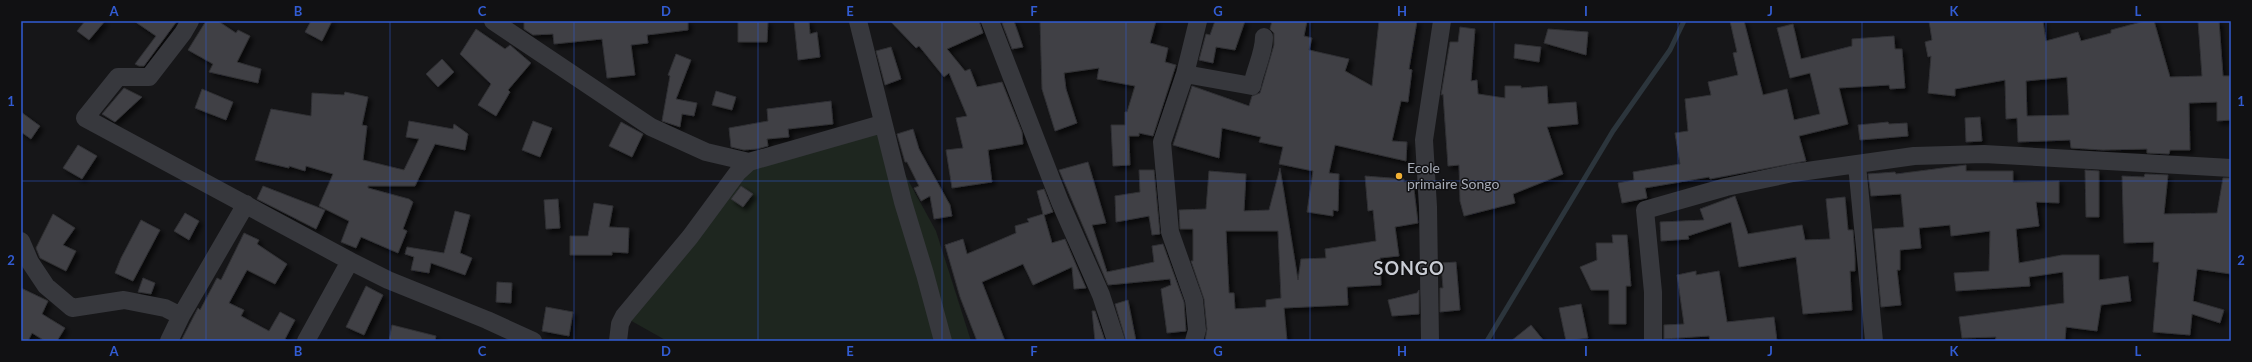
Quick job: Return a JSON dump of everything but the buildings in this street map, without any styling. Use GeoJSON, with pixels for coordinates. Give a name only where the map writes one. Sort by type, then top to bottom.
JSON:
{"type":"FeatureCollection","features":[{"type":"Feature","properties":{"kind":"street"},"geometry":{"type":"LineString","coordinates":[[190,21],[183,33],[149,77],[118,77],[85,118],[388,280],[487,320],[533,341]]}},
{"type":"Feature","properties":{"kind":"street"},"geometry":{"type":"LineString","coordinates":[[493,21],[651,127],[706,152],[749,162]]}},
{"type":"Feature","properties":{"kind":"street"},"geometry":{"type":"LineString","coordinates":[[858,21],[882,124],[943,341]]}},
{"type":"Feature","properties":{"kind":"street"},"geometry":{"type":"LineString","coordinates":[[990,21],[1060,202],[1101,295],[1116,341]]}},
{"type":"Feature","properties":{"kind":"street"},"geometry":{"type":"LineString","coordinates":[[1194,341],[1198,330],[1194,300],[1170,232],[1162,142],[1185,74],[1198,21]]}},
{"type":"Feature","properties":{"kind":"street"},"geometry":{"type":"LineString","coordinates":[[1430,341],[1428,207],[1424,140],[1442,21]]}},
{"type":"Feature","properties":{"kind":"street"},"geometry":{"type":"LineString","coordinates":[[1185,74],[1252,86],[1257,63],[1264,47],[1264,38]]}},
{"type":"Feature","properties":{"kind":"street"},"geometry":{"type":"LineString","coordinates":[[618,341],[620,324],[624,316],[690,237],[738,172],[749,162],[882,124]]}},
{"type":"Feature","properties":{"kind":"street"},"geometry":{"type":"LineString","coordinates":[[1653,341],[1653,292],[1645,210],[1726,187],[1793,173],[1914,156],[1984,154],[2231,168]]}},
{"type":"Feature","properties":{"kind":"street"},"geometry":{"type":"LineString","coordinates":[[1857,165],[1874,341]]}},
{"type":"Feature","properties":{"kind":"street"},"geometry":{"type":"LineString","coordinates":[[169,341],[181,316],[246,204]]}},
{"type":"Feature","properties":{"kind":"street"},"geometry":{"type":"LineString","coordinates":[[21,241],[30,262],[46,286],[72,308],[124,300],[165,308],[181,316]]}},
{"type":"Feature","properties":{"kind":"street"},"geometry":{"type":"LineString","coordinates":[[306,341],[350,261]]}},
{"type":"Feature","properties":{"kind":"shaded area"},"geometry":{"type":"Polygon","coordinates":[[[880,129],[936,231],[971,341],[667,341],[628,319],[748,168],[880,129]]]}},
{"type":"Feature","properties":{"kind":"waterway"},"geometry":{"type":"LineString","coordinates":[[1487,341],[1613,131],[1670,50],[1684,21]]}},
{"type":"Feature","properties":{"kind":"place","name":"Ecole primaire Songo"},"geometry":{"type":"Point","coordinates":[1399,176]}},
{"type":"Feature","properties":{"kind":"district","name":"SONGO"},"geometry":{"type":"Point","coordinates":[1409,269]}}]}
